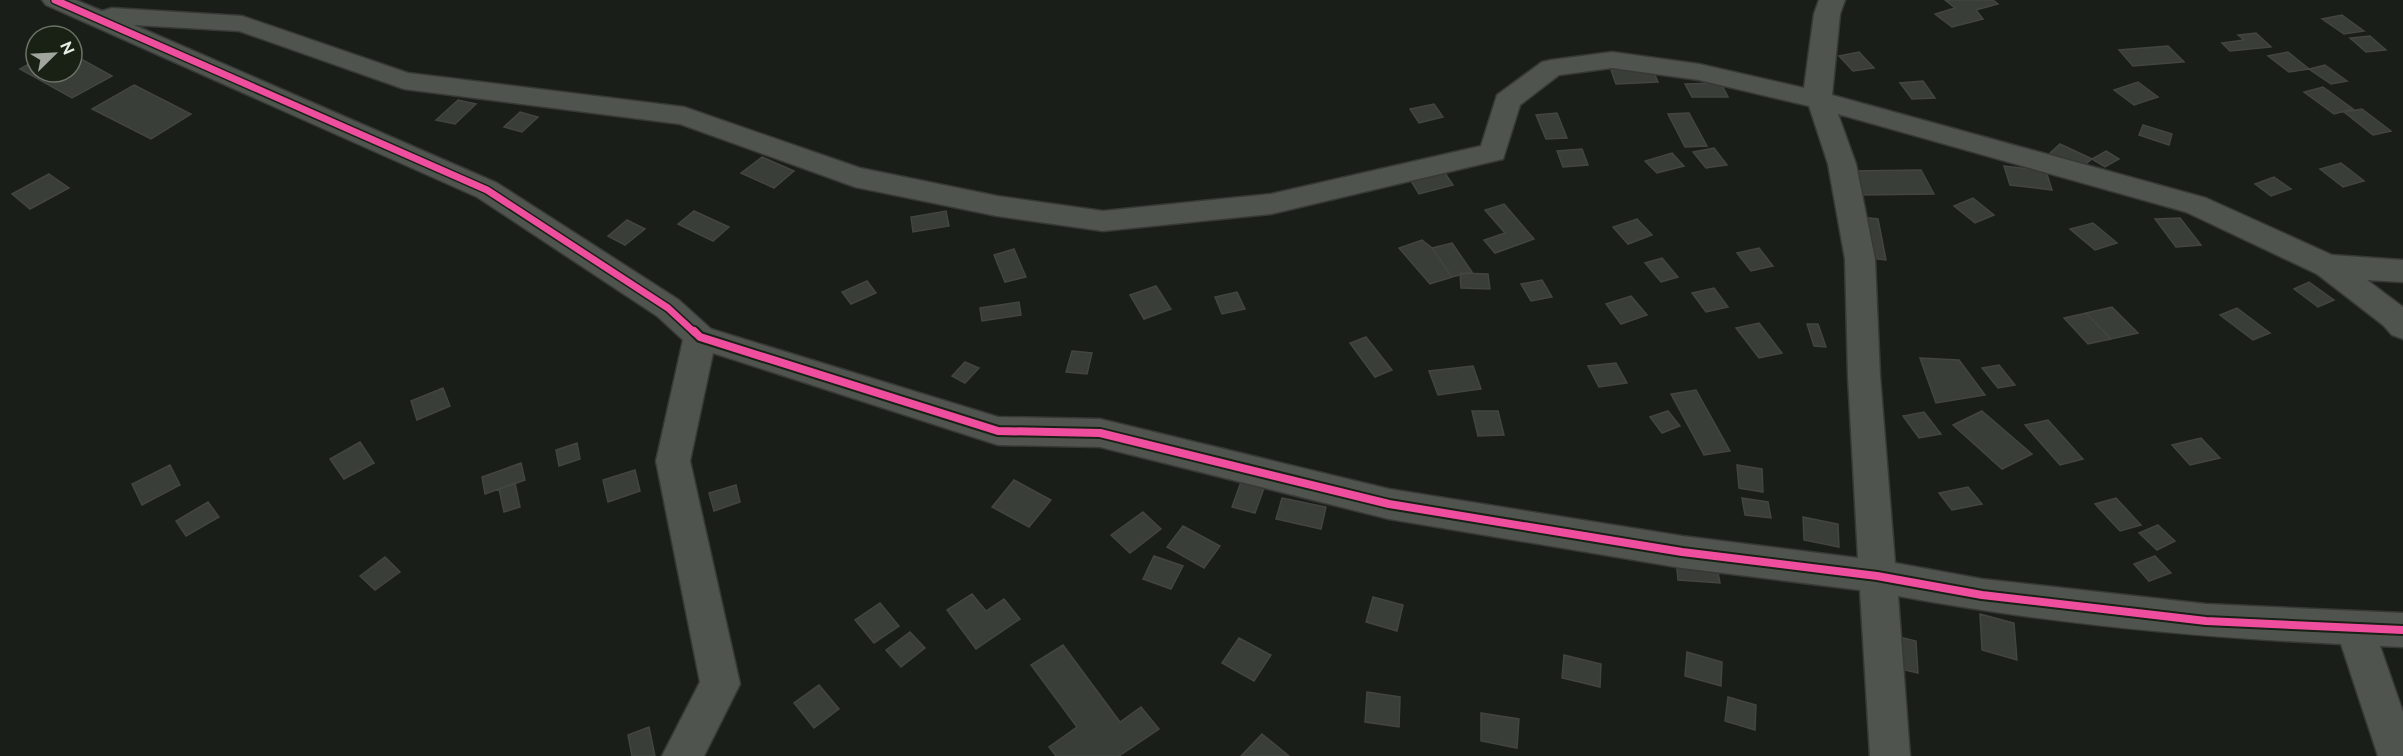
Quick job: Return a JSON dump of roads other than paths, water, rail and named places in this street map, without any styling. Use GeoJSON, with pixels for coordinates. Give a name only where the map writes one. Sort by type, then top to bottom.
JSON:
{"type":"FeatureCollection","features":[{"type":"Feature","properties":{"kind":"street"},"geometry":{"type":"LineString","coordinates":[[55,0],[487,190],[668,308],[700,337],[998,431],[1100,433],[1226,462],[1389,504],[1682,552],[1877,576],[1982,596],[2206,621],[2403,630]]}},
{"type":"Feature","properties":{"kind":"street"},"geometry":{"type":"LineString","coordinates":[[1832,0],[1827,14],[1817,91],[1842,164],[1860,259],[1864,376],[1890,756]]}},
{"type":"Feature","properties":{"kind":"street"},"geometry":{"type":"LineString","coordinates":[[91,15],[242,24],[404,81],[684,116],[855,177],[998,206],[1103,221],[1271,204],[1493,152],[1507,100],[1551,68],[1612,60],[1699,72],[1820,101],[2196,205],[2328,266],[2394,317],[2403,327]]}},
{"type":"Feature","properties":{"kind":"street"},"geometry":{"type":"LineString","coordinates":[[2328,266],[2403,271]]}},
{"type":"Feature","properties":{"kind":"street"},"geometry":{"type":"LineString","coordinates":[[682,756],[720,684],[673,461],[700,337]]}},
{"type":"Feature","properties":{"kind":"street"},"geometry":{"type":"LineString","coordinates":[[2354,627],[2398,756]]}}]}
